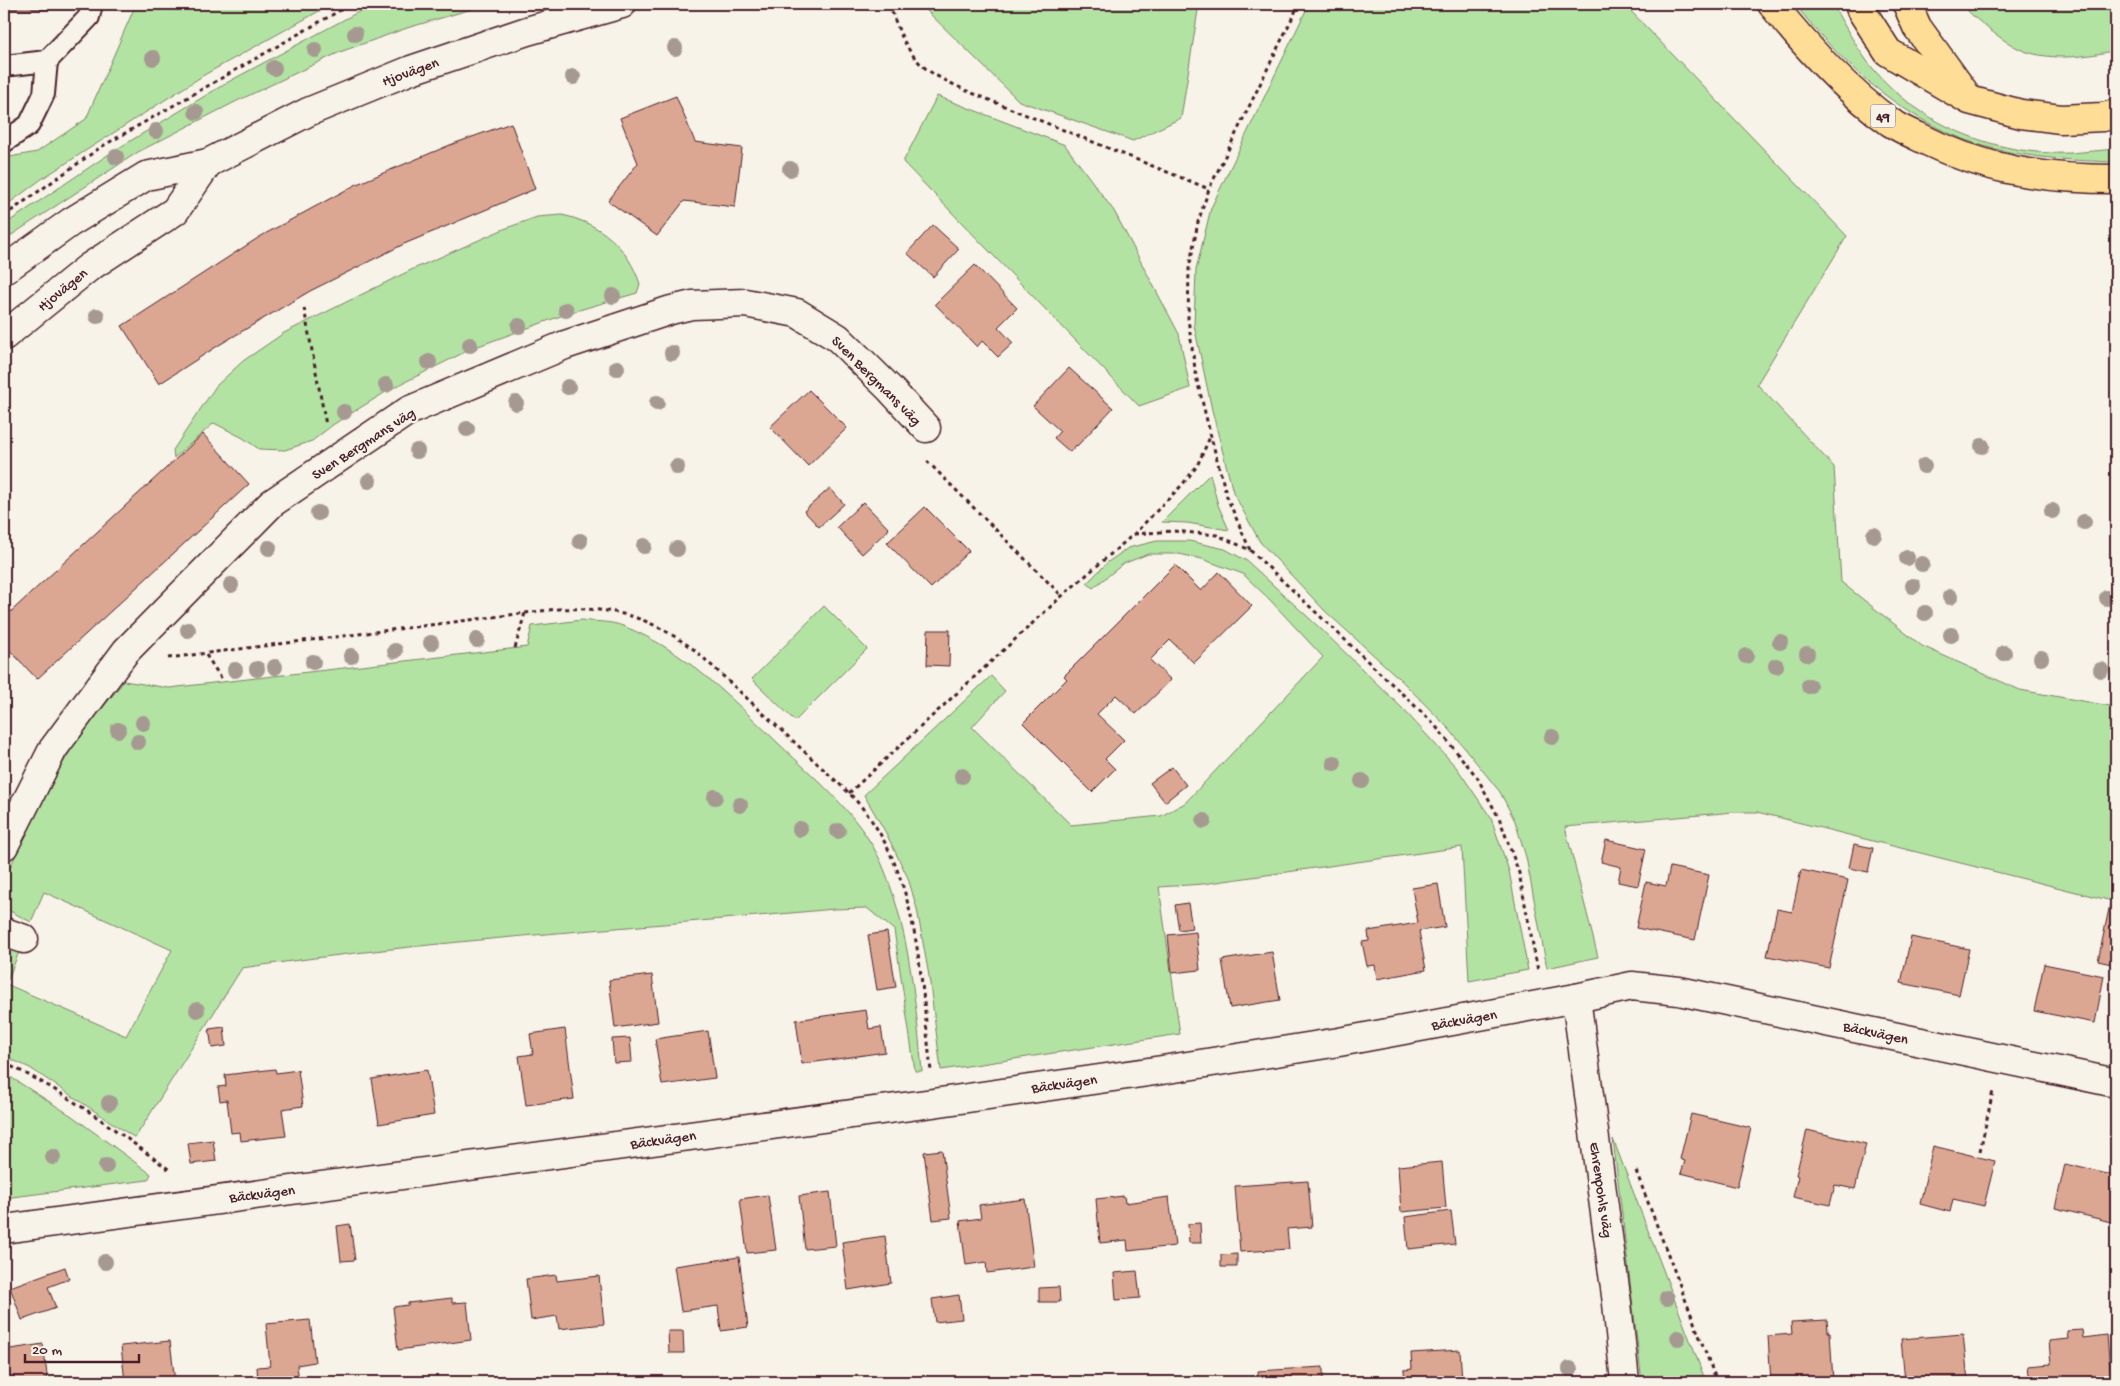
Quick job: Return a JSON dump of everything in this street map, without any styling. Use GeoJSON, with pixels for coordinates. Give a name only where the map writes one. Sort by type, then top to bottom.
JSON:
{"type":"FeatureCollection","features":[{"type":"Feature","properties":{"kind":"highway","name":"49"},"geometry":{"type":"LineString","coordinates":[[1772,4],[1788,25],[1843,82],[1891,122],[1938,147],[1981,163],[2030,175],[2078,179],[2116,179]]}},
{"type":"Feature","properties":{"kind":"highway"},"geometry":{"type":"LineString","coordinates":[[1859,4],[1888,52],[1969,100],[2021,114],[2061,119],[2103,117],[2116,114]]}},
{"type":"Feature","properties":{"kind":"highway"},"geometry":{"type":"LineString","coordinates":[[1907,4],[1917,27],[1969,100]]}},
{"type":"Feature","properties":{"kind":"street","name":"Hjovägen"},"geometry":{"type":"LineString","coordinates":[[4,270],[71,222],[146,176],[208,163],[308,112],[411,70],[526,32],[622,4]]}},
{"type":"Feature","properties":{"kind":"street","name":"Hjovägen"},"geometry":{"type":"LineString","coordinates":[[4,336],[88,268],[175,211],[208,163]]}},
{"type":"Feature","properties":{"kind":"street","name":"Sven Bergmans väg"},"geometry":{"type":"LineString","coordinates":[[4,846],[53,749],[126,651],[272,503],[408,411],[565,345],[671,310],[692,304],[745,303],[797,313],[838,338],[890,388],[926,428]]}},
{"type":"Feature","properties":{"kind":"street","name":"Bäckvägen"},"geometry":{"type":"LineString","coordinates":[[4,1229],[933,1103],[1339,1042],[1632,986],[1680,991],[2116,1083]]}},
{"type":"Feature","properties":{"kind":"street","name":"Ehrenpohls väg"},"geometry":{"type":"LineString","coordinates":[[1576,998],[1617,1303],[1625,1382]]}},
{"type":"Feature","properties":{"kind":"lane"},"geometry":{"type":"LineString","coordinates":[[4,66],[47,61],[89,18],[92,4]]}},
{"type":"Feature","properties":{"kind":"lane"},"geometry":{"type":"LineString","coordinates":[[4,142],[29,125],[44,94],[47,61]]}},
{"type":"Feature","properties":{"kind":"path"},"geometry":{"type":"LineString","coordinates":[[4,216],[101,147],[350,4]]}},
{"type":"Feature","properties":{"kind":"path"},"geometry":{"type":"LineString","coordinates":[[889,4],[904,42],[917,61],[936,75],[967,91],[1209,189]]}},
{"type":"Feature","properties":{"kind":"path"},"geometry":{"type":"LineString","coordinates":[[1250,550],[1227,497],[1196,376],[1188,318],[1189,269],[1198,222],[1209,189],[1299,4]]}},
{"type":"Feature","properties":{"kind":"path"},"geometry":{"type":"LineString","coordinates":[[304,308],[332,462]]}},
{"type":"Feature","properties":{"kind":"path"},"geometry":{"type":"LineString","coordinates":[[926,428],[927,460],[1062,596]]}},
{"type":"Feature","properties":{"kind":"path"},"geometry":{"type":"LineString","coordinates":[[849,793],[1062,596],[1134,534],[1182,485],[1197,466],[1211,437]]}},
{"type":"Feature","properties":{"kind":"path"},"geometry":{"type":"LineString","coordinates":[[1134,534],[1173,531],[1217,535],[1250,550],[1432,723],[1477,777],[1500,820],[1519,873],[1544,1004]]}},
{"type":"Feature","properties":{"kind":"path"},"geometry":{"type":"LineString","coordinates":[[126,651],[143,657],[161,659],[206,655],[524,613],[585,608],[615,611],[644,620],[671,633],[702,657],[849,793],[860,804],[878,830],[896,864],[908,902],[917,947],[933,1103]]}},
{"type":"Feature","properties":{"kind":"path"},"geometry":{"type":"LineString","coordinates":[[515,648],[524,613]]}},
{"type":"Feature","properties":{"kind":"path"},"geometry":{"type":"LineString","coordinates":[[206,655],[223,681]]}},
{"type":"Feature","properties":{"kind":"path"},"geometry":{"type":"LineString","coordinates":[[4,1063],[25,1072],[76,1104],[176,1175]]}},
{"type":"Feature","properties":{"kind":"path"},"geometry":{"type":"LineString","coordinates":[[1980,1151],[1995,1082]]}},
{"type":"Feature","properties":{"kind":"path"},"geometry":{"type":"LineString","coordinates":[[1632,1163],[1717,1382]]}},
{"type":"Feature","properties":{"kind":"green space"},"geometry":{"type":"Polygon","coordinates":[[[136,4],[332,4],[204,75],[43,178],[4,207],[4,158],[37,152],[86,119],[136,4]]]}},
{"type":"Feature","properties":{"kind":"green space"},"geometry":{"type":"Polygon","coordinates":[[[373,4],[489,4],[407,28],[340,52],[235,102],[138,152],[4,240],[4,225],[112,152],[228,82],[373,4]]]}},
{"type":"Feature","properties":{"kind":"green space"},"geometry":{"type":"Polygon","coordinates":[[[934,4],[1199,4],[1181,118],[1133,141],[1019,101],[925,9],[934,4]]]}},
{"type":"Feature","properties":{"kind":"green space"},"geometry":{"type":"Polygon","coordinates":[[[1309,4],[1624,4],[1847,236],[1757,384],[1834,467],[1841,582],[1922,646],[2020,690],[2116,707],[2116,902],[1757,812],[1734,812],[1565,827],[1598,957],[1547,968],[1526,857],[1515,821],[1500,792],[1450,730],[1400,679],[1325,611],[1260,542],[1233,492],[1212,410],[1194,325],[1196,270],[1211,208],[1309,4]]]}},
{"type":"Feature","properties":{"kind":"green space"},"geometry":{"type":"Polygon","coordinates":[[[1795,4],[1834,4],[1858,49],[1886,83],[1908,102],[1932,118],[1958,131],[1985,142],[2013,149],[2071,153],[2116,149],[2116,162],[2053,158],[2006,151],[1962,139],[1934,126],[1881,92],[1857,72],[1795,4]]]}},
{"type":"Feature","properties":{"kind":"green space"},"geometry":{"type":"Polygon","coordinates":[[[1963,4],[2116,4],[2116,50],[2094,55],[2070,57],[2046,56],[2024,51],[2008,43],[1989,29],[1970,13],[1963,4]]]}},
{"type":"Feature","properties":{"kind":"green space"},"geometry":{"type":"Polygon","coordinates":[[[937,96],[1065,145],[1114,211],[1179,334],[1190,388],[1139,406],[903,162],[937,96]]]}},
{"type":"Feature","properties":{"kind":"green space"},"geometry":{"type":"Polygon","coordinates":[[[562,215],[589,224],[611,239],[620,248],[635,271],[640,284],[637,293],[569,313],[473,348],[389,390],[334,424],[312,441],[285,450],[259,449],[243,438],[214,423],[174,458],[173,450],[216,386],[243,361],[284,333],[411,270],[504,229],[537,217],[562,215]]]}},
{"type":"Feature","properties":{"kind":"green space"},"geometry":{"type":"Polygon","coordinates":[[[1210,474],[1218,505],[1229,530],[1187,523],[1162,522],[1210,474]]]}},
{"type":"Feature","properties":{"kind":"green space"},"geometry":{"type":"Polygon","coordinates":[[[1157,541],[1189,541],[1225,549],[1247,561],[1322,630],[1403,709],[1457,768],[1491,818],[1509,871],[1528,970],[1469,981],[1462,847],[1203,884],[1159,887],[1180,1034],[941,1070],[929,976],[917,909],[908,878],[886,833],[864,795],[991,676],[1005,691],[972,727],[1071,825],[1161,816],[1185,803],[1323,657],[1243,574],[1202,559],[1179,554],[1148,554],[1123,564],[1093,588],[1087,583],[1108,562],[1128,548],[1157,541]]]}},
{"type":"Feature","properties":{"kind":"green space"},"geometry":{"type":"Polygon","coordinates":[[[824,606],[867,649],[795,721],[752,679],[824,606]]]}},
{"type":"Feature","properties":{"kind":"green space"},"geometry":{"type":"Polygon","coordinates":[[[582,620],[608,622],[623,626],[646,636],[687,662],[725,693],[826,788],[867,836],[886,874],[901,922],[911,972],[922,1071],[915,1071],[894,930],[867,908],[834,909],[389,949],[242,968],[135,1138],[30,1068],[4,1056],[4,945],[19,952],[6,984],[126,1036],[172,950],[44,892],[31,922],[6,909],[4,904],[4,882],[34,812],[76,741],[124,681],[169,688],[527,647],[532,626],[582,620]]]}},
{"type":"Feature","properties":{"kind":"green space"},"geometry":{"type":"Polygon","coordinates":[[[4,1073],[72,1116],[151,1174],[148,1180],[4,1198],[4,1073]]]}},
{"type":"Feature","properties":{"kind":"green space"},"geometry":{"type":"Polygon","coordinates":[[[1613,1139],[1706,1382],[1642,1382],[1613,1139]]]}},
{"type":"Feature","properties":{"kind":"building"},"geometry":{"type":"Polygon","coordinates":[[[4,4],[77,4],[77,9],[4,9],[4,4]]]}},
{"type":"Feature","properties":{"kind":"building"},"geometry":{"type":"Polygon","coordinates":[[[676,96],[695,142],[742,148],[735,207],[684,201],[657,236],[608,201],[638,163],[620,118],[676,96]]]}},
{"type":"Feature","properties":{"kind":"building"},"geometry":{"type":"Polygon","coordinates":[[[511,123],[535,189],[404,244],[310,291],[219,345],[159,384],[122,326],[261,236],[357,184],[450,145],[511,123]]]}},
{"type":"Feature","properties":{"kind":"building"},"geometry":{"type":"Polygon","coordinates":[[[933,225],[959,249],[933,277],[907,253],[933,225]]]}},
{"type":"Feature","properties":{"kind":"building"},"geometry":{"type":"Polygon","coordinates":[[[975,265],[1017,308],[998,327],[1013,343],[998,357],[982,341],[977,347],[935,304],[975,265]]]}},
{"type":"Feature","properties":{"kind":"building"},"geometry":{"type":"Polygon","coordinates":[[[1069,368],[1113,408],[1070,452],[1054,438],[1060,431],[1033,406],[1069,368]]]}},
{"type":"Feature","properties":{"kind":"building"},"geometry":{"type":"Polygon","coordinates":[[[809,390],[847,428],[808,466],[770,427],[809,390]]]}},
{"type":"Feature","properties":{"kind":"building"},"geometry":{"type":"Polygon","coordinates":[[[203,434],[249,484],[37,679],[4,644],[4,618],[203,434]]]}},
{"type":"Feature","properties":{"kind":"building"},"geometry":{"type":"Polygon","coordinates":[[[830,488],[844,504],[819,527],[804,511],[830,488]]]}},
{"type":"Feature","properties":{"kind":"building"},"geometry":{"type":"Polygon","coordinates":[[[863,502],[889,529],[862,554],[837,527],[863,502]]]}},
{"type":"Feature","properties":{"kind":"building"},"geometry":{"type":"Polygon","coordinates":[[[925,507],[969,551],[931,588],[887,543],[925,507]]]}},
{"type":"Feature","properties":{"kind":"building"},"geometry":{"type":"Polygon","coordinates":[[[1175,565],[1201,591],[1219,572],[1252,606],[1194,663],[1170,640],[1150,660],[1171,680],[1136,714],[1116,695],[1097,714],[1124,740],[1105,759],[1115,769],[1092,792],[1023,723],[1067,679],[1064,676],[1175,565]]]}},
{"type":"Feature","properties":{"kind":"building"},"geometry":{"type":"Polygon","coordinates":[[[928,630],[950,630],[949,666],[927,665],[928,630]]]}},
{"type":"Feature","properties":{"kind":"building"},"geometry":{"type":"Polygon","coordinates":[[[1172,767],[1186,785],[1165,802],[1150,783],[1172,767]]]}},
{"type":"Feature","properties":{"kind":"building"},"geometry":{"type":"Polygon","coordinates":[[[1606,840],[1646,849],[1638,886],[1618,882],[1621,867],[1601,862],[1606,840]]]}},
{"type":"Feature","properties":{"kind":"building"},"geometry":{"type":"Polygon","coordinates":[[[1854,844],[1873,848],[1868,872],[1849,868],[1854,844]]]}},
{"type":"Feature","properties":{"kind":"building"},"geometry":{"type":"Polygon","coordinates":[[[1670,867],[1709,875],[1695,940],[1636,928],[1646,882],[1666,886],[1670,867]]]}},
{"type":"Feature","properties":{"kind":"building"},"geometry":{"type":"Polygon","coordinates":[[[1801,870],[1848,880],[1829,968],[1767,956],[1777,909],[1792,912],[1801,870]]]}},
{"type":"Feature","properties":{"kind":"building"},"geometry":{"type":"Polygon","coordinates":[[[1438,884],[1445,927],[1419,931],[1426,970],[1377,979],[1375,965],[1367,966],[1362,942],[1369,941],[1368,931],[1418,923],[1412,888],[1438,884]]]}},
{"type":"Feature","properties":{"kind":"building"},"geometry":{"type":"Polygon","coordinates":[[[1188,903],[1192,928],[1179,930],[1175,905],[1188,903]]]}},
{"type":"Feature","properties":{"kind":"building"},"geometry":{"type":"Polygon","coordinates":[[[2110,904],[2116,905],[2116,965],[2098,961],[2110,904]]]}},
{"type":"Feature","properties":{"kind":"building"},"geometry":{"type":"Polygon","coordinates":[[[887,932],[896,987],[877,990],[868,935],[887,932]]]}},
{"type":"Feature","properties":{"kind":"building"},"geometry":{"type":"Polygon","coordinates":[[[1196,932],[1200,970],[1172,973],[1168,935],[1196,932]]]}},
{"type":"Feature","properties":{"kind":"building"},"geometry":{"type":"Polygon","coordinates":[[[1911,937],[1969,949],[1959,995],[1901,983],[1911,937]]]}},
{"type":"Feature","properties":{"kind":"building"},"geometry":{"type":"Polygon","coordinates":[[[1272,952],[1280,1000],[1230,1008],[1222,960],[1272,952]]]}},
{"type":"Feature","properties":{"kind":"building"},"geometry":{"type":"Polygon","coordinates":[[[2044,964],[2104,976],[2095,1023],[2034,1011],[2044,964]]]}},
{"type":"Feature","properties":{"kind":"building"},"geometry":{"type":"Polygon","coordinates":[[[652,975],[658,1022],[615,1028],[609,980],[652,975]]]}},
{"type":"Feature","properties":{"kind":"building"},"geometry":{"type":"Polygon","coordinates":[[[866,1010],[869,1029],[881,1027],[885,1052],[802,1064],[796,1020],[866,1010]]]}},
{"type":"Feature","properties":{"kind":"building"},"geometry":{"type":"Polygon","coordinates":[[[224,1027],[226,1046],[212,1048],[209,1029],[224,1027]]]}},
{"type":"Feature","properties":{"kind":"building"},"geometry":{"type":"Polygon","coordinates":[[[565,1029],[574,1099],[526,1105],[519,1056],[533,1054],[530,1034],[565,1029]]]}},
{"type":"Feature","properties":{"kind":"building"},"geometry":{"type":"Polygon","coordinates":[[[708,1031],[715,1078],[662,1085],[655,1039],[708,1031]]]}},
{"type":"Feature","properties":{"kind":"building"},"geometry":{"type":"Polygon","coordinates":[[[630,1038],[632,1062],[614,1063],[612,1039],[630,1038]]]}},
{"type":"Feature","properties":{"kind":"building"},"geometry":{"type":"Polygon","coordinates":[[[275,1069],[276,1073],[298,1070],[303,1106],[282,1109],[286,1136],[241,1141],[240,1132],[231,1133],[227,1100],[220,1101],[218,1087],[226,1086],[225,1075],[275,1069]]]}},
{"type":"Feature","properties":{"kind":"building"},"geometry":{"type":"Polygon","coordinates":[[[427,1070],[434,1115],[379,1124],[372,1079],[427,1070]]]}},
{"type":"Feature","properties":{"kind":"building"},"geometry":{"type":"Polygon","coordinates":[[[1691,1114],[1751,1128],[1737,1187],[1681,1173],[1685,1161],[1680,1159],[1691,1114]]]}},
{"type":"Feature","properties":{"kind":"building"},"geometry":{"type":"Polygon","coordinates":[[[1807,1130],[1866,1144],[1855,1189],[1835,1185],[1830,1205],[1793,1197],[1798,1176],[1796,1175],[1807,1130]]]}},
{"type":"Feature","properties":{"kind":"building"},"geometry":{"type":"Polygon","coordinates":[[[213,1140],[216,1161],[191,1164],[188,1143],[213,1140]]]}},
{"type":"Feature","properties":{"kind":"building"},"geometry":{"type":"Polygon","coordinates":[[[1933,1146],[1995,1161],[1984,1206],[1953,1199],[1950,1212],[1920,1204],[1933,1146]]]}},
{"type":"Feature","properties":{"kind":"building"},"geometry":{"type":"Polygon","coordinates":[[[942,1150],[951,1218],[933,1220],[924,1152],[942,1150]]]}},
{"type":"Feature","properties":{"kind":"building"},"geometry":{"type":"Polygon","coordinates":[[[1442,1162],[1446,1208],[1401,1212],[1398,1166],[1442,1162]]]}},
{"type":"Feature","properties":{"kind":"building"},"geometry":{"type":"Polygon","coordinates":[[[2065,1164],[2116,1176],[2115,1223],[2055,1208],[2065,1164]]]}},
{"type":"Feature","properties":{"kind":"building"},"geometry":{"type":"Polygon","coordinates":[[[1308,1181],[1312,1227],[1287,1229],[1289,1249],[1240,1252],[1235,1186],[1308,1181]]]}},
{"type":"Feature","properties":{"kind":"building"},"geometry":{"type":"Polygon","coordinates":[[[830,1192],[836,1246],[805,1249],[799,1196],[830,1192]]]}},
{"type":"Feature","properties":{"kind":"building"},"geometry":{"type":"Polygon","coordinates":[[[768,1195],[776,1250],[747,1253],[740,1199],[768,1195]]]}},
{"type":"Feature","properties":{"kind":"building"},"geometry":{"type":"Polygon","coordinates":[[[1124,1196],[1125,1203],[1169,1197],[1175,1246],[1128,1251],[1127,1240],[1100,1243],[1096,1199],[1124,1196]]]}},
{"type":"Feature","properties":{"kind":"building"},"geometry":{"type":"Polygon","coordinates":[[[1025,1199],[1034,1267],[987,1273],[986,1262],[966,1265],[960,1221],[981,1218],[979,1205],[1025,1199]]]}},
{"type":"Feature","properties":{"kind":"building"},"geometry":{"type":"Polygon","coordinates":[[[1451,1211],[1455,1244],[1408,1249],[1405,1217],[1451,1211]]]}},
{"type":"Feature","properties":{"kind":"building"},"geometry":{"type":"Polygon","coordinates":[[[1200,1223],[1201,1243],[1189,1243],[1188,1224],[1200,1223]]]}},
{"type":"Feature","properties":{"kind":"building"},"geometry":{"type":"Polygon","coordinates":[[[350,1224],[355,1260],[341,1261],[337,1226],[350,1224]]]}},
{"type":"Feature","properties":{"kind":"building"},"geometry":{"type":"Polygon","coordinates":[[[885,1236],[891,1283],[848,1290],[842,1242],[885,1236]]]}},
{"type":"Feature","properties":{"kind":"building"},"geometry":{"type":"Polygon","coordinates":[[[1237,1254],[1237,1267],[1221,1267],[1221,1255],[1237,1254]]]}},
{"type":"Feature","properties":{"kind":"building"},"geometry":{"type":"Polygon","coordinates":[[[739,1257],[748,1327],[721,1331],[718,1306],[681,1311],[674,1266],[739,1257]]]}},
{"type":"Feature","properties":{"kind":"building"},"geometry":{"type":"Polygon","coordinates":[[[65,1267],[69,1279],[48,1287],[56,1308],[22,1320],[10,1287],[65,1267]]]}},
{"type":"Feature","properties":{"kind":"building"},"geometry":{"type":"Polygon","coordinates":[[[1137,1271],[1140,1298],[1116,1300],[1114,1273],[1137,1271]]]}},
{"type":"Feature","properties":{"kind":"building"},"geometry":{"type":"Polygon","coordinates":[[[556,1275],[557,1281],[599,1276],[604,1324],[559,1329],[557,1316],[531,1320],[526,1279],[556,1275]]]}},
{"type":"Feature","properties":{"kind":"building"},"geometry":{"type":"Polygon","coordinates":[[[1059,1287],[1060,1302],[1039,1302],[1039,1288],[1059,1287]]]}},
{"type":"Feature","properties":{"kind":"building"},"geometry":{"type":"Polygon","coordinates":[[[959,1295],[962,1319],[935,1322],[932,1299],[959,1295]]]}},
{"type":"Feature","properties":{"kind":"building"},"geometry":{"type":"Polygon","coordinates":[[[452,1298],[452,1303],[467,1302],[471,1340],[398,1350],[393,1307],[408,1305],[408,1303],[452,1298]]]}},
{"type":"Feature","properties":{"kind":"building"},"geometry":{"type":"Polygon","coordinates":[[[310,1320],[315,1362],[297,1365],[299,1382],[258,1382],[257,1367],[270,1366],[266,1324],[310,1320]]]}},
{"type":"Feature","properties":{"kind":"building"},"geometry":{"type":"Polygon","coordinates":[[[1827,1320],[1828,1332],[1830,1332],[1833,1382],[1771,1382],[1768,1336],[1792,1334],[1791,1322],[1827,1320]]]}},
{"type":"Feature","properties":{"kind":"building"},"geometry":{"type":"Polygon","coordinates":[[[2082,1330],[2083,1338],[2107,1335],[2111,1381],[2030,1382],[2028,1366],[2051,1364],[2049,1341],[2068,1339],[2067,1331],[2082,1330]]]}},
{"type":"Feature","properties":{"kind":"building"},"geometry":{"type":"Polygon","coordinates":[[[668,1331],[683,1331],[684,1353],[669,1353],[668,1331]]]}},
{"type":"Feature","properties":{"kind":"building"},"geometry":{"type":"Polygon","coordinates":[[[1963,1334],[1968,1381],[1905,1382],[1901,1339],[1963,1334]]]}},
{"type":"Feature","properties":{"kind":"building"},"geometry":{"type":"Polygon","coordinates":[[[170,1341],[175,1382],[125,1382],[121,1346],[170,1341]]]}},
{"type":"Feature","properties":{"kind":"building"},"geometry":{"type":"Polygon","coordinates":[[[43,1344],[48,1382],[4,1382],[4,1350],[43,1344]]]}},
{"type":"Feature","properties":{"kind":"building"},"geometry":{"type":"Polygon","coordinates":[[[1460,1350],[1462,1382],[1405,1382],[1404,1370],[1412,1369],[1411,1353],[1460,1350]]]}},
{"type":"Feature","properties":{"kind":"building"},"geometry":{"type":"Polygon","coordinates":[[[1323,1367],[1323,1382],[1259,1382],[1258,1371],[1323,1367]]]}}]}
